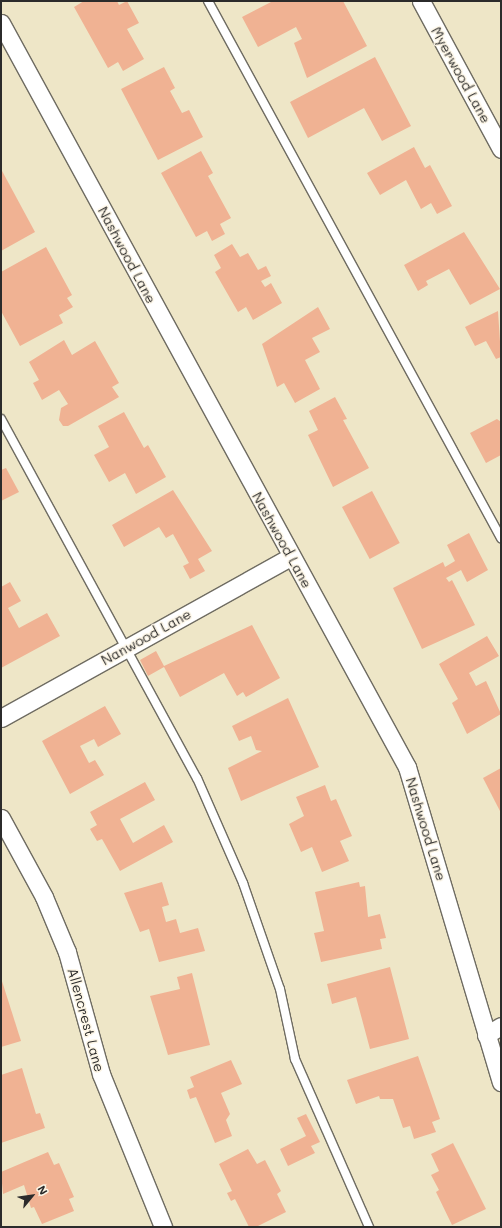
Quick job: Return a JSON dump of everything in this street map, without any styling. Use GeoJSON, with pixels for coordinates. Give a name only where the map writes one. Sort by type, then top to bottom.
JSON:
{"type":"FeatureCollection","features":[{"type":"Feature","properties":{"kind":"street","name":"Myerwood Lane"},"geometry":{"type":"LineString","coordinates":[[421,1],[501,149]]}},
{"type":"Feature","properties":{"kind":"street","name":"Nashwood Lane"},"geometry":{"type":"LineString","coordinates":[[1,24],[290,557],[407,767],[501,1082]]}},
{"type":"Feature","properties":{"kind":"street","name":"Nanwood Lane"},"geometry":{"type":"LineString","coordinates":[[1,718],[290,557]]}},
{"type":"Feature","properties":{"kind":"street","name":"Allencrest Lane"},"geometry":{"type":"LineString","coordinates":[[1,818],[44,897],[67,952],[100,1074],[163,1227]]}},
{"type":"Feature","properties":{"kind":"street"},"geometry":{"type":"LineString","coordinates":[[486,1034],[501,1026]]}},
{"type":"Feature","properties":{"kind":"lane"},"geometry":{"type":"LineString","coordinates":[[208,1],[501,538]]}},
{"type":"Feature","properties":{"kind":"lane"},"geometry":{"type":"LineString","coordinates":[[1,419],[197,778],[243,883],[280,989],[295,1059],[369,1227]]}},
{"type":"Feature","properties":{"kind":"building"},"geometry":{"type":"Polygon","coordinates":[[[84,1],[117,1],[119,5],[127,1],[139,23],[127,29],[144,59],[123,71],[118,62],[108,68],[74,7],[84,1]]]}},
{"type":"Feature","properties":{"kind":"building"},"geometry":{"type":"Polygon","coordinates":[[[273,1],[343,1],[367,46],[307,78],[294,43],[302,39],[296,27],[258,47],[242,17],[273,1]]]}},
{"type":"Feature","properties":{"kind":"building"},"geometry":{"type":"Polygon","coordinates":[[[375,57],[411,126],[382,141],[364,108],[308,138],[290,102],[375,57]]]}},
{"type":"Feature","properties":{"kind":"building"},"geometry":{"type":"Polygon","coordinates":[[[164,67],[175,88],[170,91],[182,113],[189,110],[203,137],[158,160],[121,89],[164,67]]]}},
{"type":"Feature","properties":{"kind":"building"},"geometry":{"type":"Polygon","coordinates":[[[414,147],[425,168],[430,165],[452,206],[437,214],[431,203],[421,209],[406,180],[380,195],[367,173],[414,147]]]}},
{"type":"Feature","properties":{"kind":"building"},"geometry":{"type":"Polygon","coordinates":[[[201,151],[213,173],[208,176],[231,218],[220,224],[225,234],[212,241],[207,231],[196,237],[161,173],[201,151]]]}},
{"type":"Feature","properties":{"kind":"building"},"geometry":{"type":"Polygon","coordinates":[[[1,169],[35,232],[1,251],[1,169]]]}},
{"type":"Feature","properties":{"kind":"building"},"geometry":{"type":"Polygon","coordinates":[[[464,232],[500,289],[470,305],[449,269],[426,281],[428,285],[418,291],[404,265],[464,232]]]}},
{"type":"Feature","properties":{"kind":"building"},"geometry":{"type":"Polygon","coordinates":[[[232,244],[240,257],[248,253],[258,270],[266,266],[271,276],[261,281],[265,287],[271,283],[282,303],[253,320],[246,307],[238,312],[215,272],[221,268],[214,255],[232,244]]]}},
{"type":"Feature","properties":{"kind":"building"},"geometry":{"type":"Polygon","coordinates":[[[46,247],[72,295],[67,298],[73,307],[59,315],[63,323],[20,346],[1,311],[1,272],[46,247]]]}},
{"type":"Feature","properties":{"kind":"building"},"geometry":{"type":"Polygon","coordinates":[[[318,307],[330,329],[312,338],[320,352],[305,360],[320,389],[295,403],[284,383],[277,387],[262,344],[318,307]]]}},
{"type":"Feature","properties":{"kind":"building"},"geometry":{"type":"Polygon","coordinates":[[[498,311],[501,357],[496,359],[486,341],[475,346],[465,327],[498,311]]]}},
{"type":"Feature","properties":{"kind":"building"},"geometry":{"type":"Polygon","coordinates":[[[64,340],[72,355],[95,341],[119,383],[112,387],[119,397],[68,426],[63,426],[59,420],[61,408],[68,404],[59,390],[42,400],[33,383],[39,380],[29,362],[64,340]]]}},
{"type":"Feature","properties":{"kind":"building"},"geometry":{"type":"Polygon","coordinates":[[[335,397],[347,419],[343,420],[369,468],[333,487],[308,435],[318,430],[309,411],[335,397]]]}},
{"type":"Feature","properties":{"kind":"building"},"geometry":{"type":"Polygon","coordinates":[[[124,412],[144,448],[148,445],[166,477],[136,494],[125,473],[109,482],[94,455],[109,447],[98,426],[124,412]]]}},
{"type":"Feature","properties":{"kind":"building"},"geometry":{"type":"Polygon","coordinates":[[[497,419],[501,422],[501,455],[486,463],[470,433],[497,419]]]}},
{"type":"Feature","properties":{"kind":"building"},"geometry":{"type":"Polygon","coordinates":[[[6,468],[19,492],[1,501],[1,470],[6,468]]]}},
{"type":"Feature","properties":{"kind":"building"},"geometry":{"type":"Polygon","coordinates":[[[173,490],[212,551],[198,559],[205,571],[190,579],[183,566],[189,563],[173,534],[166,538],[159,527],[124,547],[112,525],[173,490]]]}},
{"type":"Feature","properties":{"kind":"building"},"geometry":{"type":"Polygon","coordinates":[[[372,491],[400,543],[370,559],[342,507],[372,491]]]}},
{"type":"Feature","properties":{"kind":"building"},"geometry":{"type":"Polygon","coordinates":[[[469,533],[488,570],[467,582],[461,570],[446,578],[449,582],[452,580],[475,625],[422,649],[393,588],[443,562],[445,567],[455,561],[447,545],[469,533]]]}},
{"type":"Feature","properties":{"kind":"building"},"geometry":{"type":"Polygon","coordinates":[[[10,582],[21,601],[8,608],[19,628],[47,613],[60,636],[1,668],[1,587],[10,582]]]}},
{"type":"Feature","properties":{"kind":"building"},"geometry":{"type":"Polygon","coordinates":[[[252,625],[280,678],[246,697],[243,692],[237,696],[224,673],[180,697],[164,667],[148,676],[140,660],[156,651],[164,666],[252,625]]]}},
{"type":"Feature","properties":{"kind":"building"},"geometry":{"type":"Polygon","coordinates":[[[487,636],[499,656],[469,673],[476,686],[486,681],[501,714],[467,734],[452,703],[458,699],[439,664],[487,636]]]}},
{"type":"Feature","properties":{"kind":"building"},"geometry":{"type":"Polygon","coordinates":[[[288,698],[319,767],[241,801],[228,768],[262,751],[256,750],[251,736],[239,741],[232,726],[288,698]]]}},
{"type":"Feature","properties":{"kind":"building"},"geometry":{"type":"Polygon","coordinates":[[[105,706],[121,734],[98,747],[94,739],[80,746],[89,763],[95,760],[104,775],[70,794],[42,741],[105,706]]]}},
{"type":"Feature","properties":{"kind":"building"},"geometry":{"type":"Polygon","coordinates":[[[501,768],[501,813],[483,778],[501,768]]]}},
{"type":"Feature","properties":{"kind":"building"},"geometry":{"type":"Polygon","coordinates":[[[145,782],[155,800],[120,819],[133,843],[164,825],[173,842],[120,871],[102,839],[97,841],[90,829],[97,825],[90,812],[145,782]]]}},
{"type":"Feature","properties":{"kind":"building"},"geometry":{"type":"Polygon","coordinates":[[[325,785],[331,801],[336,799],[352,836],[340,841],[349,861],[322,872],[312,847],[301,852],[289,824],[304,816],[296,797],[325,785]]]}},
{"type":"Feature","properties":{"kind":"building"},"geometry":{"type":"Polygon","coordinates":[[[162,882],[169,905],[162,907],[166,922],[176,919],[180,933],[198,928],[205,951],[159,962],[149,929],[140,932],[124,893],[162,882]]]}},
{"type":"Feature","properties":{"kind":"building"},"geometry":{"type":"Polygon","coordinates":[[[359,882],[360,887],[365,886],[368,917],[380,914],[386,938],[380,939],[382,949],[321,962],[314,933],[324,931],[315,892],[359,882]]]}},
{"type":"Feature","properties":{"kind":"building"},"geometry":{"type":"Polygon","coordinates":[[[390,967],[409,1039],[370,1049],[356,997],[332,1004],[327,984],[390,967]]]}},
{"type":"Feature","properties":{"kind":"building"},"geometry":{"type":"Polygon","coordinates":[[[192,973],[210,1045],[168,1055],[150,996],[180,989],[177,977],[192,973]]]}},
{"type":"Feature","properties":{"kind":"building"},"geometry":{"type":"Polygon","coordinates":[[[1,978],[21,1041],[1,1047],[1,978]]]}},
{"type":"Feature","properties":{"kind":"building"},"geometry":{"type":"Polygon","coordinates":[[[418,1056],[440,1119],[432,1122],[436,1132],[414,1139],[410,1126],[403,1128],[393,1099],[380,1099],[379,1096],[356,1104],[347,1080],[418,1056]]]}},
{"type":"Feature","properties":{"kind":"building"},"geometry":{"type":"Polygon","coordinates":[[[231,1060],[242,1084],[221,1093],[230,1114],[226,1120],[232,1136],[215,1143],[196,1097],[190,1099],[187,1090],[194,1087],[190,1077],[231,1060]]]}},
{"type":"Feature","properties":{"kind":"building"},"geometry":{"type":"Polygon","coordinates":[[[22,1068],[36,1114],[40,1113],[45,1128],[1,1143],[1,1075],[22,1068]]]}},
{"type":"Feature","properties":{"kind":"building"},"geometry":{"type":"Polygon","coordinates":[[[306,1114],[320,1142],[311,1146],[315,1153],[288,1166],[280,1149],[306,1136],[297,1118],[306,1114]]]}},
{"type":"Feature","properties":{"kind":"building"},"geometry":{"type":"Polygon","coordinates":[[[453,1143],[486,1209],[452,1225],[436,1192],[439,1190],[431,1175],[439,1171],[431,1154],[453,1143]]]}},
{"type":"Feature","properties":{"kind":"building"},"geometry":{"type":"Polygon","coordinates":[[[248,1149],[257,1164],[265,1160],[281,1191],[277,1194],[286,1212],[256,1227],[249,1227],[235,1199],[231,1201],[227,1193],[232,1191],[219,1164],[248,1149]]]}},
{"type":"Feature","properties":{"kind":"building"},"geometry":{"type":"Polygon","coordinates":[[[48,1152],[54,1165],[59,1163],[74,1197],[69,1199],[74,1211],[42,1224],[34,1207],[31,1208],[24,1185],[3,1194],[1,1172],[48,1152]]]}}]}
